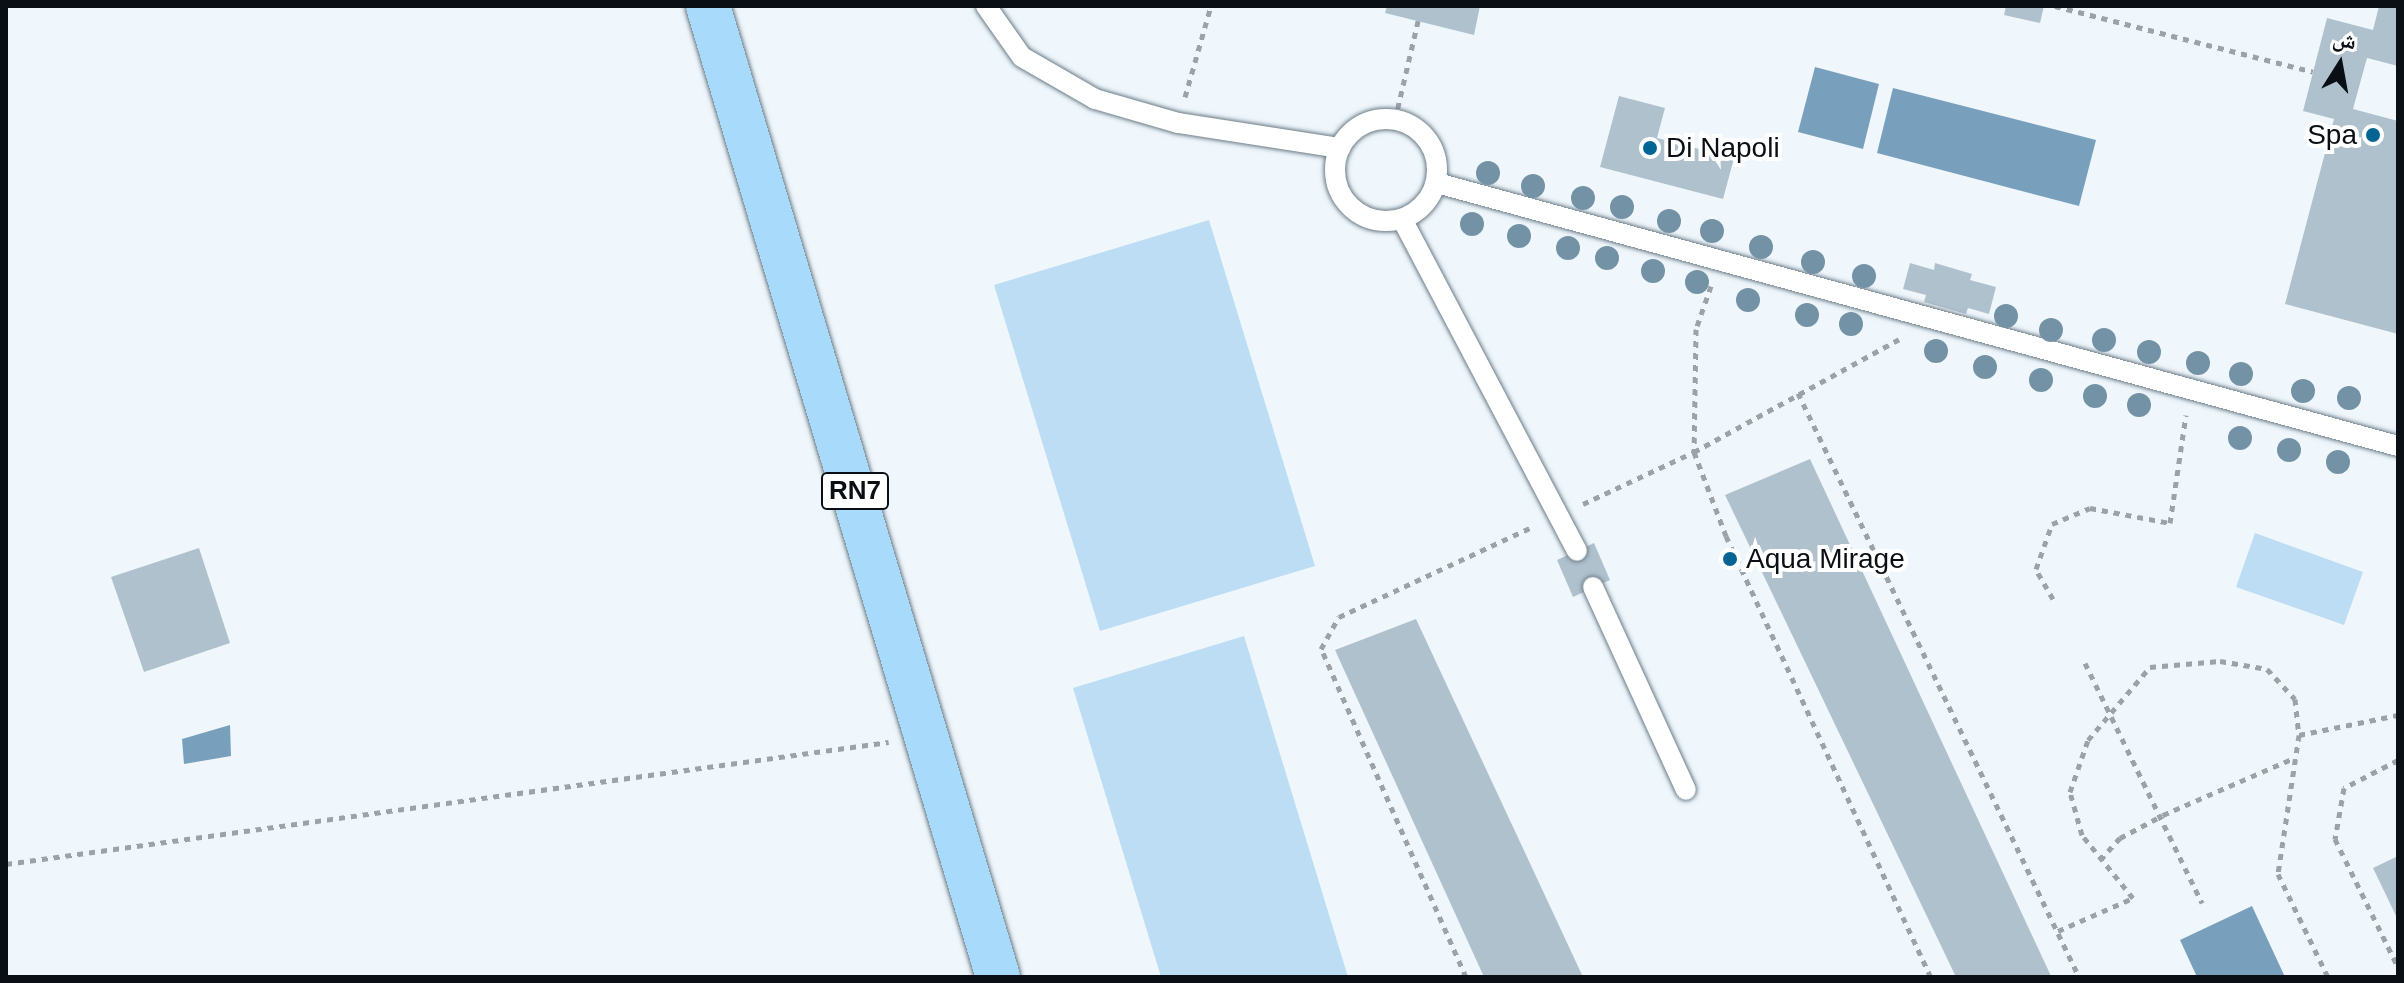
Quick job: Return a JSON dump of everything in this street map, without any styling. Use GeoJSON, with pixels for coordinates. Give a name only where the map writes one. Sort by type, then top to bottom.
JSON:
{"type":"FeatureCollection","features":[{"type":"Feature","properties":{"kind":"main road","name":"RN7"},"geometry":{"type":"LineString","coordinates":[[708,6],[930,737],[998,977]]}},
{"type":"Feature","properties":{"kind":"lane"},"geometry":{"type":"LineString","coordinates":[[986,6],[1022,57],[1095,99],[1178,123],[1340,148]]}},
{"type":"Feature","properties":{"kind":"lane"},"geometry":{"type":"LineString","coordinates":[[1395,120],[1429,141],[1437,161],[1437,183],[1427,202],[1402,219],[1379,221],[1350,207],[1335,179],[1340,148],[1362,125],[1395,120]]}},
{"type":"Feature","properties":{"kind":"lane"},"geometry":{"type":"LineString","coordinates":[[1437,183],[1720,263],[2398,446]]}},
{"type":"Feature","properties":{"kind":"lane"},"geometry":{"type":"LineString","coordinates":[[1402,219],[1577,551]]}},
{"type":"Feature","properties":{"kind":"lane"},"geometry":{"type":"LineString","coordinates":[[1593,587],[1686,790]]}},
{"type":"Feature","properties":{"kind":"path"},"geometry":{"type":"LineString","coordinates":[[1178,123],[1211,6]]}},
{"type":"Feature","properties":{"kind":"path"},"geometry":{"type":"LineString","coordinates":[[2055,6],[2313,72]]}},
{"type":"Feature","properties":{"kind":"path"},"geometry":{"type":"LineString","coordinates":[[1395,120],[1418,21]]}},
{"type":"Feature","properties":{"kind":"path"},"geometry":{"type":"LineString","coordinates":[[1720,263],[1696,329],[1694,452],[1726,536],[1931,977]]}},
{"type":"Feature","properties":{"kind":"path"},"geometry":{"type":"LineString","coordinates":[[1466,977],[1321,649],[1339,617],[1694,452],[1933,321]]}},
{"type":"Feature","properties":{"kind":"path"},"geometry":{"type":"LineString","coordinates":[[2053,599],[2036,569],[2052,524],[2090,508],[2170,523],[2190,390]]}},
{"type":"Feature","properties":{"kind":"path"},"geometry":{"type":"LineString","coordinates":[[1798,393],[2079,977]]}},
{"type":"Feature","properties":{"kind":"path"},"geometry":{"type":"LineString","coordinates":[[2058,931],[2133,898],[2082,835],[2070,792],[2088,740],[2109,712],[2150,667],[2220,661],[2267,669],[2295,699],[2299,735],[2278,874],[2328,977]]}},
{"type":"Feature","properties":{"kind":"path"},"geometry":{"type":"LineString","coordinates":[[2085,663],[2163,815],[2202,903]]}},
{"type":"Feature","properties":{"kind":"path"},"geometry":{"type":"LineString","coordinates":[[2299,735],[2398,715]]}},
{"type":"Feature","properties":{"kind":"path"},"geometry":{"type":"LineString","coordinates":[[6,864],[930,737]]}},
{"type":"Feature","properties":{"kind":"path"},"geometry":{"type":"LineString","coordinates":[[2100,860],[2120,838],[2163,815],[2295,757]]}},
{"type":"Feature","properties":{"kind":"path"},"geometry":{"type":"LineString","coordinates":[[2398,760],[2344,788],[2335,839],[2398,967]]}},
{"type":"Feature","properties":{"kind":"shaded area"},"geometry":{"type":"Polygon","coordinates":[[[1815,67],[1879,84],[1863,149],[1798,132],[1815,67]]]}},
{"type":"Feature","properties":{"kind":"shaded area"},"geometry":{"type":"Polygon","coordinates":[[[1893,88],[2096,140],[2079,206],[1877,153],[1893,88]]]}},
{"type":"Feature","properties":{"kind":"shaded area"},"geometry":{"type":"Polygon","coordinates":[[[1209,220],[1315,566],[1100,631],[994,285],[1209,220]]]}},
{"type":"Feature","properties":{"kind":"shaded area"},"geometry":{"type":"Polygon","coordinates":[[[2255,533],[2363,572],[2344,625],[2236,587],[2255,533]]]}},
{"type":"Feature","properties":{"kind":"shaded area"},"geometry":{"type":"Polygon","coordinates":[[[1244,636],[1348,977],[1161,977],[1073,688],[1244,636]]]}},
{"type":"Feature","properties":{"kind":"shaded area"},"geometry":{"type":"Polygon","coordinates":[[[230,725],[231,756],[184,764],[182,739],[230,725]]]}},
{"type":"Feature","properties":{"kind":"shaded area"},"geometry":{"type":"Polygon","coordinates":[[[2252,906],[2285,977],[2197,977],[2180,940],[2252,906]]]}},
{"type":"Feature","properties":{"kind":"building"},"geometry":{"type":"Polygon","coordinates":[[[1387,6],[1480,6],[1474,35],[1385,13],[1387,6]]]}},
{"type":"Feature","properties":{"kind":"building"},"geometry":{"type":"Polygon","coordinates":[[[2006,6],[2044,6],[2040,23],[2004,15],[2006,6]]]}},
{"type":"Feature","properties":{"kind":"building"},"geometry":{"type":"Polygon","coordinates":[[[2379,6],[2398,6],[2398,66],[2367,58],[2353,109],[2398,121],[2398,334],[2285,304],[2334,119],[2303,111],[2327,18],[2373,30],[2379,6]]]}},
{"type":"Feature","properties":{"kind":"building","name":"Di Napoli"},"geometry":{"type":"Polygon","coordinates":[[[1619,96],[1665,108],[1657,138],[1734,158],[1723,199],[1600,167],[1619,96]]]}},
{"type":"Feature","properties":{"kind":"building"},"geometry":{"type":"Polygon","coordinates":[[[1910,263],[1934,270],[1935,263],[1972,274],[1970,280],[1996,287],[1989,314],[1968,308],[1966,314],[1924,302],[1926,295],[1903,289],[1910,263]]]}},
{"type":"Feature","properties":{"kind":"building"},"geometry":{"type":"Polygon","coordinates":[[[1810,459],[2051,976],[1956,977],[1725,495],[1810,459]]]}},
{"type":"Feature","properties":{"kind":"building"},"geometry":{"type":"Polygon","coordinates":[[[1594,543],[1610,580],[1573,597],[1557,560],[1594,543]]]}},
{"type":"Feature","properties":{"kind":"building"},"geometry":{"type":"Polygon","coordinates":[[[199,548],[230,643],[144,672],[111,577],[199,548]]]}},
{"type":"Feature","properties":{"kind":"building"},"geometry":{"type":"Polygon","coordinates":[[[1416,619],[1583,977],[1484,977],[1335,650],[1416,619]]]}},
{"type":"Feature","properties":{"kind":"building"},"geometry":{"type":"Polygon","coordinates":[[[2398,856],[2398,920],[2373,868],[2398,856]]]}},
{"type":"Feature","properties":{"kind":"place","name":"Spa"},"geometry":{"type":"Point","coordinates":[2373,135]}},
{"type":"Feature","properties":{"kind":"place","name":"Di Napoli"},"geometry":{"type":"Point","coordinates":[1650,148]}},
{"type":"Feature","properties":{"kind":"place","name":"Aqua Mirage"},"geometry":{"type":"Point","coordinates":[1730,559]}}]}
